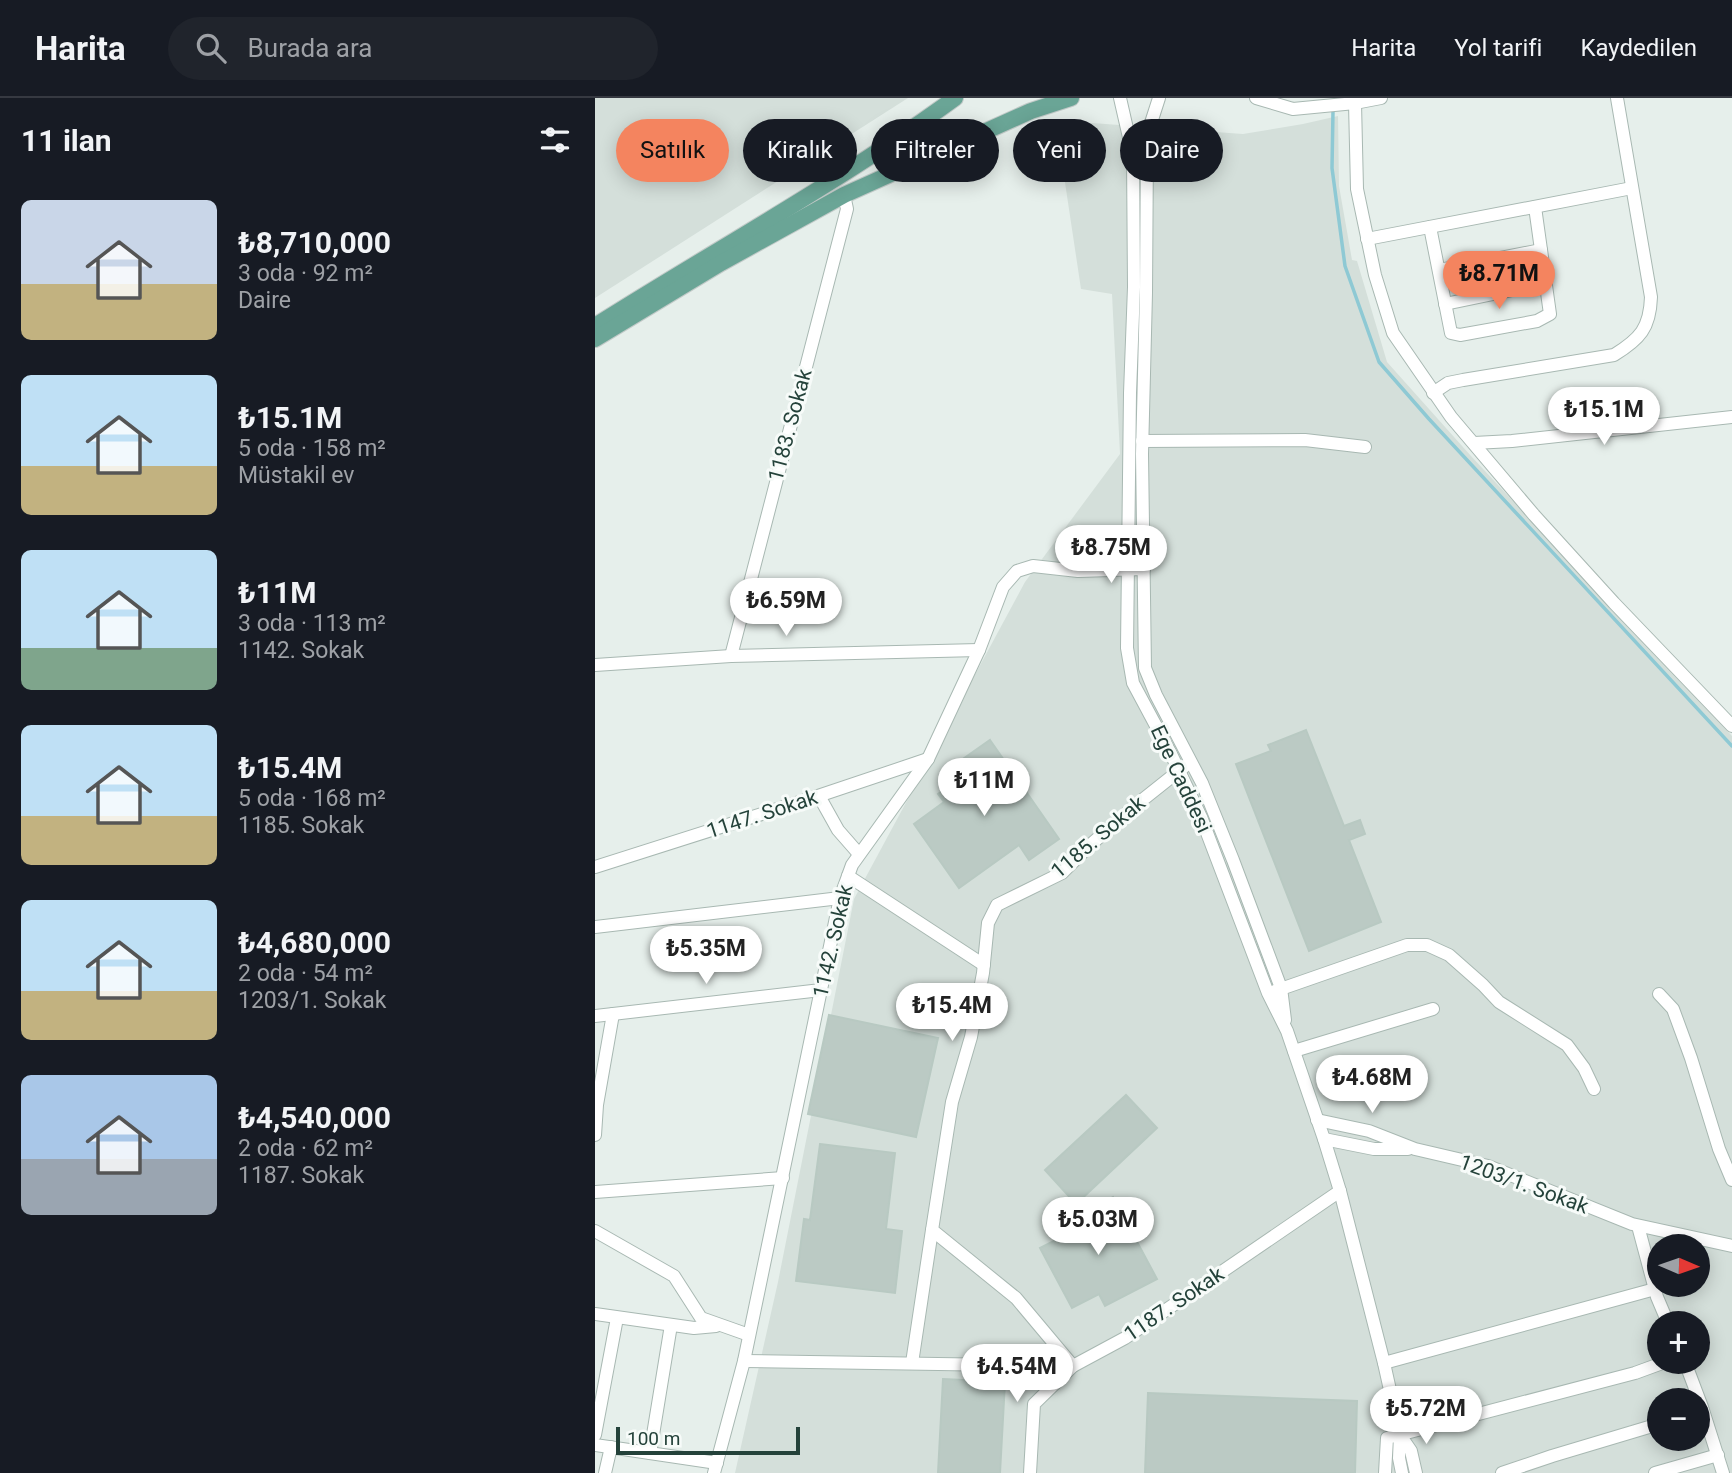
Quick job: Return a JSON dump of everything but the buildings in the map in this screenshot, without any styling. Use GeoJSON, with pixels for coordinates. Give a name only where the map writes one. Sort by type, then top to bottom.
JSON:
{"type":"FeatureCollection","features":[{"type":"Feature","properties":{"kind":"main road"},"geometry":{"type":"LineString","coordinates":[[595,326],[676,274],[846,173],[955,98]]}},
{"type":"Feature","properties":{"kind":"main road"},"geometry":{"type":"LineString","coordinates":[[595,339],[722,263],[844,195],[1031,111],[1071,98]]}},
{"type":"Feature","properties":{"kind":"street","name":"Ege Caddesi"},"geometry":{"type":"LineString","coordinates":[[1120,98],[1133,155],[1134,287],[1127,648],[1133,683],[1201,817],[1268,993],[1287,1031],[1340,1191],[1400,1435]]}},
{"type":"Feature","properties":{"kind":"street"},"geometry":{"type":"LineString","coordinates":[[1159,98],[1147,144],[1142,441],[1145,668],[1156,695],[1202,783],[1233,860],[1281,988],[1287,1031]]}},
{"type":"Feature","properties":{"kind":"street"},"geometry":{"type":"LineString","coordinates":[[1256,98],[1293,109],[1381,98]]}},
{"type":"Feature","properties":{"kind":"street"},"geometry":{"type":"LineString","coordinates":[[1433,393],[1448,383],[1614,355],[1630,345],[1645,329],[1651,312],[1651,297],[1617,98]]}},
{"type":"Feature","properties":{"kind":"street"},"geometry":{"type":"LineString","coordinates":[[1355,103],[1357,189],[1375,275],[1393,334],[1451,417],[1561,544],[1732,726]]}},
{"type":"Feature","properties":{"kind":"street"},"geometry":{"type":"LineString","coordinates":[[1367,239],[1632,188]]}},
{"type":"Feature","properties":{"kind":"street","name":"1183. Sokak"},"geometry":{"type":"LineString","coordinates":[[731,656],[847,209],[844,195]]}},
{"type":"Feature","properties":{"kind":"street"},"geometry":{"type":"LineString","coordinates":[[1430,227],[1451,332],[1459,335],[1537,321],[1550,314],[1535,207]]}},
{"type":"Feature","properties":{"kind":"street"},"geometry":{"type":"LineString","coordinates":[[1439,270],[1541,250]]}},
{"type":"Feature","properties":{"kind":"street"},"geometry":{"type":"LineString","coordinates":[[1445,304],[1546,284]]}},
{"type":"Feature","properties":{"kind":"street"},"geometry":{"type":"LineString","coordinates":[[1474,443],[1732,417]]}},
{"type":"Feature","properties":{"kind":"street"},"geometry":{"type":"LineString","coordinates":[[1142,441],[1305,440],[1366,447]]}},
{"type":"Feature","properties":{"kind":"street","name":"1142. Sokak"},"geometry":{"type":"LineString","coordinates":[[716,1468],[744,1361],[840,898],[852,865],[928,759],[979,650],[1003,587],[1017,571],[1033,566],[1078,571],[1144,569]]}},
{"type":"Feature","properties":{"kind":"street"},"geometry":{"type":"LineString","coordinates":[[595,665],[731,656],[979,650]]}},
{"type":"Feature","properties":{"kind":"street","name":"1147. Sokak"},"geometry":{"type":"LineString","coordinates":[[595,867],[928,759]]}},
{"type":"Feature","properties":{"kind":"street","name":"1185. Sokak"},"geometry":{"type":"LineString","coordinates":[[912,1363],[952,1102],[971,1037],[984,965],[988,923],[997,905],[1062,873],[1117,821],[1191,762]]}},
{"type":"Feature","properties":{"kind":"street"},"geometry":{"type":"LineString","coordinates":[[819,796],[838,830],[859,854]]}},
{"type":"Feature","properties":{"kind":"street"},"geometry":{"type":"LineString","coordinates":[[848,876],[984,965]]}},
{"type":"Feature","properties":{"kind":"street"},"geometry":{"type":"LineString","coordinates":[[595,927],[840,898]]}},
{"type":"Feature","properties":{"kind":"street"},"geometry":{"type":"LineString","coordinates":[[1268,993],[1406,945],[1427,945],[1449,955],[1499,1002],[1567,1045],[1584,1068],[1594,1089]]}},
{"type":"Feature","properties":{"kind":"street"},"geometry":{"type":"LineString","coordinates":[[595,1016],[821,990]]}},
{"type":"Feature","properties":{"kind":"street"},"geometry":{"type":"LineString","coordinates":[[1659,994],[1673,1009],[1719,1149],[1732,1180]]}},
{"type":"Feature","properties":{"kind":"street"},"geometry":{"type":"LineString","coordinates":[[1294,1051],[1433,1009]]}},
{"type":"Feature","properties":{"kind":"street"},"geometry":{"type":"LineString","coordinates":[[595,1135],[597,1105],[613,1014]]}},
{"type":"Feature","properties":{"kind":"street","name":"1203/1. Sokak"},"geometry":{"type":"LineString","coordinates":[[1317,1120],[1369,1131],[1415,1149],[1488,1166],[1635,1225],[1732,1246]]}},
{"type":"Feature","properties":{"kind":"street","name":"1203/1. Sokak"},"geometry":{"type":"LineString","coordinates":[[1324,1139],[1374,1149],[1415,1149]]}},
{"type":"Feature","properties":{"kind":"street"},"geometry":{"type":"LineString","coordinates":[[595,1192],[783,1178]]}},
{"type":"Feature","properties":{"kind":"street","name":"1187. Sokak"},"geometry":{"type":"LineString","coordinates":[[1030,1473],[1034,1404],[1073,1366],[1125,1338],[1340,1191]]}},
{"type":"Feature","properties":{"kind":"street"},"geometry":{"type":"LineString","coordinates":[[1635,1225],[1647,1263]]}},
{"type":"Feature","properties":{"kind":"street"},"geometry":{"type":"LineString","coordinates":[[932,1230],[1016,1298],[1073,1366]]}},
{"type":"Feature","properties":{"kind":"street"},"geometry":{"type":"LineString","coordinates":[[595,1231],[674,1276],[701,1318],[749,1335]]}},
{"type":"Feature","properties":{"kind":"street"},"geometry":{"type":"LineString","coordinates":[[1384,1363],[1647,1291]]}},
{"type":"Feature","properties":{"kind":"street"},"geometry":{"type":"LineString","coordinates":[[595,1314],[694,1328],[721,1325]]}},
{"type":"Feature","properties":{"kind":"street"},"geometry":{"type":"LineString","coordinates":[[595,1434],[617,1318]]}},
{"type":"Feature","properties":{"kind":"street"},"geometry":{"type":"LineString","coordinates":[[650,1453],[671,1325]]}},
{"type":"Feature","properties":{"kind":"street"},"geometry":{"type":"LineString","coordinates":[[744,1361],[1073,1366]]}},
{"type":"Feature","properties":{"kind":"street"},"geometry":{"type":"LineString","coordinates":[[1385,1473],[1387,1438],[1647,1369]]}},
{"type":"Feature","properties":{"kind":"street"},"geometry":{"type":"LineString","coordinates":[[1502,1473],[1647,1428]]}},
{"type":"Feature","properties":{"kind":"street"},"geometry":{"type":"LineString","coordinates":[[1710,1434],[1723,1473]]}},
{"type":"Feature","properties":{"kind":"street"},"geometry":{"type":"LineString","coordinates":[[1400,1435],[1399,1458],[1402,1473]]}},
{"type":"Feature","properties":{"kind":"street"},"geometry":{"type":"LineString","coordinates":[[1400,1435],[1411,1451],[1416,1473]]}},
{"type":"Feature","properties":{"kind":"street"},"geometry":{"type":"LineString","coordinates":[[595,1444],[716,1468]]}},
{"type":"Feature","properties":{"kind":"street"},"geometry":{"type":"LineString","coordinates":[[605,1473],[611,1447]]}},
{"type":"Feature","properties":{"kind":"street"},"geometry":{"type":"LineString","coordinates":[[1655,1473],[1718,1455]]}},
{"type":"Feature","properties":{"kind":"shaded area"},"geometry":{"type":"Polygon","coordinates":[[[595,98],[908,98],[871,119],[857,131],[857,119],[743,119],[743,182],[777,182],[595,298],[595,98]]]}},
{"type":"Feature","properties":{"kind":"shaded area"},"geometry":{"type":"Polygon","coordinates":[[[1338,116],[1339,186],[1352,260],[1357,261],[1387,362],[1732,736],[1732,1473],[735,1473],[778,1282],[854,899],[1025,582],[1120,454],[1112,294],[1081,289],[1065,182],[1106,182],[1106,124],[1120,125],[1120,182],[1223,182],[1223,133],[1243,134],[1338,116]]]}},
{"type":"Feature","properties":{"kind":"waterway"},"geometry":{"type":"LineString","coordinates":[[1333,111],[1332,168],[1345,266],[1379,362],[1732,746]]}}]}
